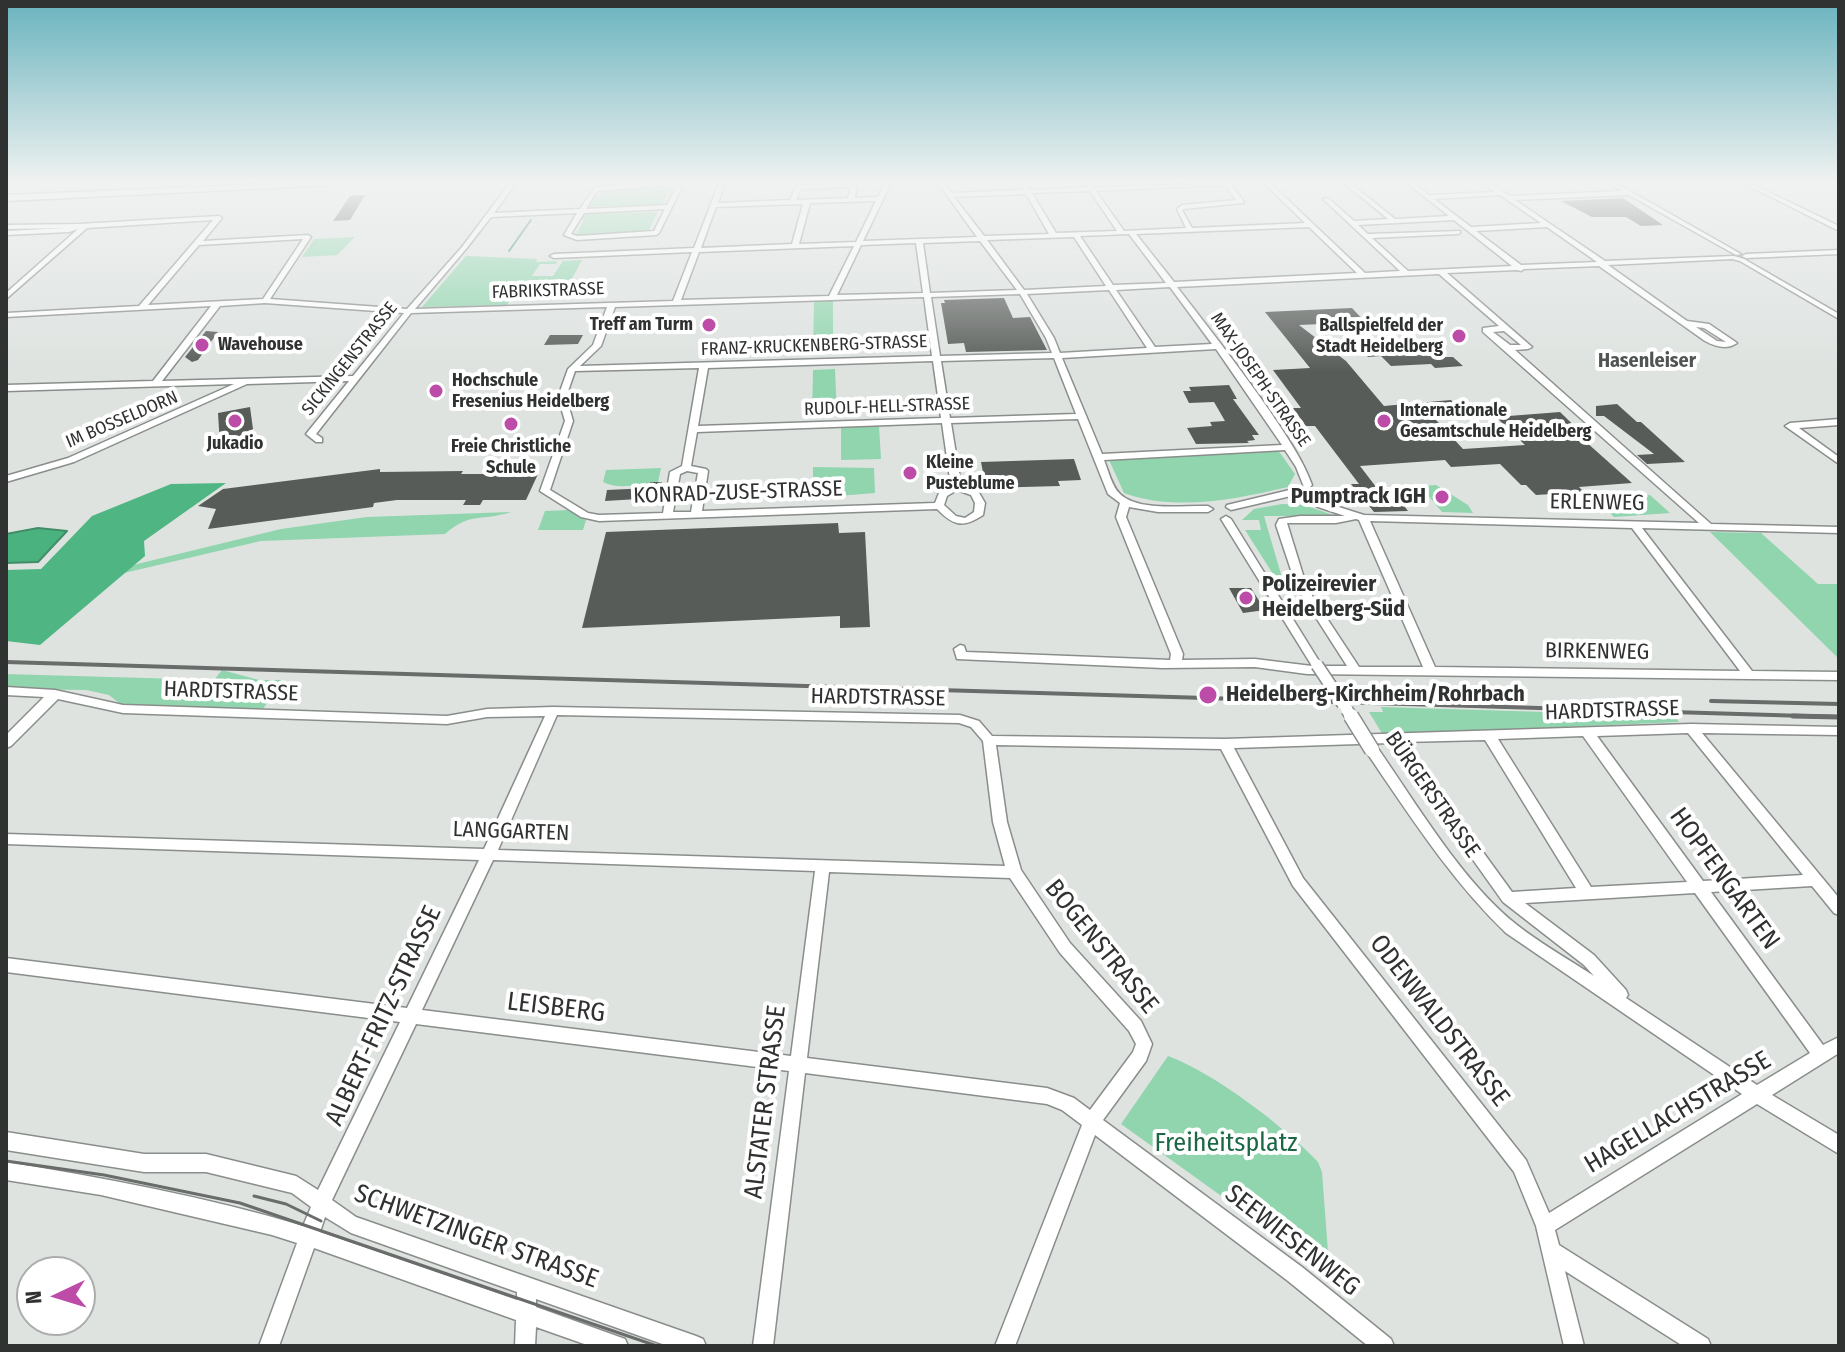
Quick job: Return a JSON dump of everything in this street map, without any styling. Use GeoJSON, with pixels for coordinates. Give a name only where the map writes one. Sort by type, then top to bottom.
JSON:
{"type":"FeatureCollection","features":[{"type":"Feature","properties":{"kind":"street"},"geometry":{"type":"LineString","coordinates":[[6,297],[60,246]]}},
{"type":"Feature","properties":{"kind":"street"},"geometry":{"type":"LineString","coordinates":[[141,308],[195,246]]}},
{"type":"Feature","properties":{"kind":"street"},"geometry":{"type":"LineString","coordinates":[[265,301],[302,246]]}},
{"type":"Feature","properties":{"kind":"street","name":"SICKINGENSTRASSE"},"geometry":{"type":"LineString","coordinates":[[319,440],[311,437],[312,430],[464,246]]}},
{"type":"Feature","properties":{"kind":"street"},"geometry":{"type":"LineString","coordinates":[[676,303],[698,246]]}},
{"type":"Feature","properties":{"kind":"street"},"geometry":{"type":"LineString","coordinates":[[554,256],[813,246]]}},
{"type":"Feature","properties":{"kind":"street"},"geometry":{"type":"LineString","coordinates":[[832,298],[855,246]]}},
{"type":"Feature","properties":{"kind":"street"},"geometry":{"type":"LineString","coordinates":[[920,246],[956,487]]}},
{"type":"Feature","properties":{"kind":"street"},"geometry":{"type":"LineString","coordinates":[[987,246],[1022,292],[1058,355],[1110,490],[1125,503],[1141,507],[1208,509],[1213,516],[1302,488]]}},
{"type":"Feature","properties":{"kind":"street"},"geometry":{"type":"LineString","coordinates":[[1084,246],[1153,350]]}},
{"type":"Feature","properties":{"kind":"street","name":"MAX-JOSEPH-STRASSE"},"geometry":{"type":"LineString","coordinates":[[1138,246],[1173,285],[1288,447],[1304,472],[1302,488]]}},
{"type":"Feature","properties":{"kind":"street"},"geometry":{"type":"LineString","coordinates":[[1333,246],[1364,276]]}},
{"type":"Feature","properties":{"kind":"street"},"geometry":{"type":"LineString","coordinates":[[1377,246],[1407,274]]}},
{"type":"Feature","properties":{"kind":"street"},"geometry":{"type":"LineString","coordinates":[[1492,246],[1521,269]]}},
{"type":"Feature","properties":{"kind":"street"},"geometry":{"type":"LineString","coordinates":[[1578,246],[1685,323],[1716,344],[1727,346],[1733,343],[1706,326],[1685,323]]}},
{"type":"Feature","properties":{"kind":"street"},"geometry":{"type":"LineString","coordinates":[[1717,246],[1733,256],[1744,258],[1839,252]]}},
{"type":"Feature","properties":{"kind":"street","name":"FABRIKSTRASSE"},"geometry":{"type":"LineString","coordinates":[[6,315],[265,301],[410,311],[1022,292],[1733,256]]}},
{"type":"Feature","properties":{"kind":"street"},"geometry":{"type":"LineString","coordinates":[[1744,258],[1839,317]]}},
{"type":"Feature","properties":{"kind":"street"},"geometry":{"type":"LineString","coordinates":[[1442,273],[1528,347],[1508,348]]}},
{"type":"Feature","properties":{"kind":"street"},"geometry":{"type":"LineString","coordinates":[[1181,296],[1184,290],[1197,284]]}},
{"type":"Feature","properties":{"kind":"street"},"geometry":{"type":"LineString","coordinates":[[155,384],[217,304]]}},
{"type":"Feature","properties":{"kind":"street"},"geometry":{"type":"LineString","coordinates":[[572,369],[597,346],[612,305]]}},
{"type":"Feature","properties":{"kind":"street"},"geometry":{"type":"LineString","coordinates":[[1506,328],[1486,330],[1708,526]]}},
{"type":"Feature","properties":{"kind":"street","name":"FRANZ-KRUCKENBERG-STRASSE"},"geometry":{"type":"LineString","coordinates":[[572,369],[1058,355],[1217,346]]}},
{"type":"Feature","properties":{"kind":"street"},"geometry":{"type":"LineString","coordinates":[[686,468],[704,365]]}},
{"type":"Feature","properties":{"kind":"street","name":"KONRAD-ZUSE-STRASSE"},"geometry":{"type":"LineString","coordinates":[[572,369],[562,397],[569,421],[545,491],[585,515],[599,518],[939,506]]}},
{"type":"Feature","properties":{"kind":"street","name":"IM BOSSELDORN"},"geometry":{"type":"LineString","coordinates":[[6,388],[357,378]]}},
{"type":"Feature","properties":{"kind":"street","name":"IM BOSSELDORN"},"geometry":{"type":"LineString","coordinates":[[6,479],[71,460],[246,381]]}},
{"type":"Feature","properties":{"kind":"street","name":"RUDOLF-HELL-STRASSE"},"geometry":{"type":"LineString","coordinates":[[693,429],[1082,416]]}},
{"type":"Feature","properties":{"kind":"street"},"geometry":{"type":"LineString","coordinates":[[1839,422],[1790,426],[1839,461]]}},
{"type":"Feature","properties":{"kind":"street"},"geometry":{"type":"LineString","coordinates":[[1098,457],[1288,447]]}},
{"type":"Feature","properties":{"kind":"street"},"geometry":{"type":"LineString","coordinates":[[667,516],[675,472],[686,468],[703,471],[696,515]]}},
{"type":"Feature","properties":{"kind":"street"},"geometry":{"type":"LineString","coordinates":[[956,487],[975,493],[980,503],[979,513],[967,521],[947,515],[939,506],[942,495],[956,487]]}},
{"type":"Feature","properties":{"kind":"street","name":"ERLENWEG"},"geometry":{"type":"LineString","coordinates":[[1302,488],[1341,511],[1358,517]]}},
{"type":"Feature","properties":{"kind":"street"},"geometry":{"type":"LineString","coordinates":[[1125,503],[1121,517],[1177,654],[1175,663]]}},
{"type":"Feature","properties":{"kind":"street","name":"BÜRGERSTRASSE"},"geometry":{"type":"LineString","coordinates":[[1229,513],[1317,665],[1372,750],[1465,879],[1500,919],[1535,946],[1630,1006],[1759,1096],[1839,1145]]}},
{"type":"Feature","properties":{"kind":"street"},"geometry":{"type":"LineString","coordinates":[[1358,517],[1431,671]]}},
{"type":"Feature","properties":{"kind":"street","name":"ERLENWEG"},"geometry":{"type":"LineString","coordinates":[[1355,669],[1302,588],[1281,523],[1291,519],[1339,520],[1358,517],[1839,530]]}},
{"type":"Feature","properties":{"kind":"street"},"geometry":{"type":"LineString","coordinates":[[1634,524],[1749,675]]}},
{"type":"Feature","properties":{"kind":"street","name":"BIRKENWEG"},"geometry":{"type":"LineString","coordinates":[[960,649],[961,656],[1255,663],[1307,670],[1839,676]]}},
{"type":"Feature","properties":{"kind":"street","name":"HARDTSTRASSE"},"geometry":{"type":"LineString","coordinates":[[6,691],[55,694],[123,709],[447,720],[487,713],[553,711],[960,719],[975,724],[989,740],[1225,744],[1691,728],[1839,731]]}},
{"type":"Feature","properties":{"kind":"street"},"geometry":{"type":"LineString","coordinates":[[6,743],[55,694]]}},
{"type":"Feature","properties":{"kind":"street","name":"ALBERT-FRITZ-STRASSE"},"geometry":{"type":"LineString","coordinates":[[269,1346],[321,1204],[489,853],[553,711]]}},
{"type":"Feature","properties":{"kind":"street"},"geometry":{"type":"LineString","coordinates":[[1691,728],[1839,909]]}},
{"type":"Feature","properties":{"kind":"street","name":"HOPFENGARTEN"},"geometry":{"type":"LineString","coordinates":[[1587,732],[1821,1055]]}},
{"type":"Feature","properties":{"kind":"street"},"geometry":{"type":"LineString","coordinates":[[1489,735],[1587,893]]}},
{"type":"Feature","properties":{"kind":"street","name":"BÜRGERSTRASSE"},"geometry":{"type":"LineString","coordinates":[[1394,739],[1508,898],[1589,960],[1630,1006]]}},
{"type":"Feature","properties":{"kind":"street","name":"BOGENSTRASSE"},"geometry":{"type":"LineString","coordinates":[[989,740],[1000,822],[1014,872],[1065,948],[1143,1038],[1140,1056],[1091,1123]]}},
{"type":"Feature","properties":{"kind":"street","name":"ODENWALDSTRASSE"},"geometry":{"type":"LineString","coordinates":[[1225,744],[1298,882],[1520,1166],[1545,1226],[1574,1346]]}},
{"type":"Feature","properties":{"kind":"street","name":"LANGGARTEN"},"geometry":{"type":"LineString","coordinates":[[6,839],[1014,872]]}},
{"type":"Feature","properties":{"kind":"street","name":"ALSTATER STRASSE"},"geometry":{"type":"LineString","coordinates":[[763,1346],[823,865]]}},
{"type":"Feature","properties":{"kind":"street"},"geometry":{"type":"LineString","coordinates":[[1508,898],[1814,880]]}},
{"type":"Feature","properties":{"kind":"street","name":"LEISBERG"},"geometry":{"type":"LineString","coordinates":[[6,965],[1047,1096],[1068,1104],[1091,1123]]}},
{"type":"Feature","properties":{"kind":"street","name":"HAGELLACHSTRASSE"},"geometry":{"type":"LineString","coordinates":[[1545,1226],[1839,1044]]}},
{"type":"Feature","properties":{"kind":"street"},"geometry":{"type":"LineString","coordinates":[[1005,1346],[1091,1123]]}},
{"type":"Feature","properties":{"kind":"street","name":"SEEWIESENWEG"},"geometry":{"type":"LineString","coordinates":[[1091,1123],[1295,1274],[1384,1346]]}},
{"type":"Feature","properties":{"kind":"street","name":"SCHWETZINGER STRASSE"},"geometry":{"type":"LineString","coordinates":[[6,1141],[144,1163],[206,1163],[296,1185],[351,1224],[696,1346]]}},
{"type":"Feature","properties":{"kind":"street"},"geometry":{"type":"LineString","coordinates":[[6,1171],[101,1186],[272,1226],[618,1346]]}},
{"type":"Feature","properties":{"kind":"street"},"geometry":{"type":"LineString","coordinates":[[1551,1251],[1701,1346]]}},
{"type":"Feature","properties":{"kind":"street"},"geometry":{"type":"LineString","coordinates":[[525,1346],[527,1286]]}},
{"type":"Feature","properties":{"kind":"green space"},"geometry":{"type":"Polygon","coordinates":[[[309,246],[346,246],[337,255],[302,257],[309,246]]]}},
{"type":"Feature","properties":{"kind":"green space"},"geometry":{"type":"Polygon","coordinates":[[[466,256],[557,261],[556,264],[540,264],[532,276],[553,276],[563,261],[582,260],[568,286],[519,286],[507,305],[422,307],[466,256]]]}},
{"type":"Feature","properties":{"kind":"green space"},"geometry":{"type":"Polygon","coordinates":[[[814,301],[833,301],[833,353],[813,354],[814,301]]]}},
{"type":"Feature","properties":{"kind":"green space"},"geometry":{"type":"Polygon","coordinates":[[[835,369],[837,416],[812,417],[813,370],[835,369]]]}},
{"type":"Feature","properties":{"kind":"green space"},"geometry":{"type":"Polygon","coordinates":[[[879,426],[881,459],[841,460],[841,427],[879,426]]]}},
{"type":"Feature","properties":{"kind":"green space"},"geometry":{"type":"Polygon","coordinates":[[[1278,450],[1295,474],[1288,487],[1206,502],[1164,502],[1124,493],[1109,460],[1278,450]]]}},
{"type":"Feature","properties":{"kind":"green space"},"geometry":{"type":"Polygon","coordinates":[[[813,467],[874,468],[875,493],[813,498],[813,467]]]}},
{"type":"Feature","properties":{"kind":"green space"},"geometry":{"type":"Polygon","coordinates":[[[661,468],[658,482],[624,486],[603,482],[606,470],[661,468]]]}},
{"type":"Feature","properties":{"kind":"green space","name":"Pumptrack IGH"},"geometry":{"type":"Polygon","coordinates":[[[1436,485],[1468,505],[1473,513],[1442,512],[1420,486],[1436,485]]]}},
{"type":"Feature","properties":{"kind":"green space"},"geometry":{"type":"Polygon","coordinates":[[[1650,495],[1670,513],[1614,517],[1596,499],[1650,495]]]}},
{"type":"Feature","properties":{"kind":"green space"},"geometry":{"type":"Polygon","coordinates":[[[1282,504],[1304,505],[1336,516],[1264,516],[1285,588],[1278,589],[1273,574],[1245,530],[1261,530],[1259,520],[1242,520],[1254,509],[1282,504]]]}},
{"type":"Feature","properties":{"kind":"green space"},"geometry":{"type":"Polygon","coordinates":[[[570,510],[586,520],[583,530],[538,530],[545,511],[570,510]]]}},
{"type":"Feature","properties":{"kind":"green space"},"geometry":{"type":"Polygon","coordinates":[[[511,512],[462,522],[445,534],[261,541],[124,573],[133,565],[281,529],[367,517],[511,512]]]}},
{"type":"Feature","properties":{"kind":"green space"},"geometry":{"type":"Polygon","coordinates":[[[1710,532],[1761,533],[1818,584],[1839,584],[1839,659],[1710,532]]]}},
{"type":"Feature","properties":{"kind":"green space"},"geometry":{"type":"Polygon","coordinates":[[[222,670],[259,680],[281,680],[272,692],[213,695],[212,698],[271,698],[262,710],[124,707],[109,695],[86,690],[6,689],[6,674],[214,680],[222,670]]]}},
{"type":"Feature","properties":{"kind":"green space"},"geometry":{"type":"Polygon","coordinates":[[[1381,707],[1675,716],[1679,722],[1383,735],[1369,712],[1383,712],[1381,707]]]}},
{"type":"Feature","properties":{"kind":"green space","name":"Freiheitsplatz"},"geometry":{"type":"Polygon","coordinates":[[[1168,1056],[1206,1075],[1248,1102],[1318,1162],[1322,1172],[1330,1279],[1252,1218],[1121,1124],[1168,1056]]]}},
{"type":"Feature","properties":{"kind":"shaded area"},"geometry":{"type":"Polygon","coordinates":[[[226,483],[144,541],[145,556],[40,645],[6,641],[6,570],[41,569],[92,516],[171,484],[226,483]]]}},
{"type":"Feature","properties":{"kind":"shaded area"},"geometry":{"type":"Polygon","coordinates":[[[38,528],[67,531],[38,562],[6,563],[6,534],[38,528]]]}},
{"type":"Feature","properties":{"kind":"building"},"geometry":{"type":"Polygon","coordinates":[[[1004,298],[1013,318],[1030,317],[1047,350],[966,352],[964,343],[948,344],[941,303],[945,303],[944,300],[1004,298]]]}},
{"type":"Feature","properties":{"kind":"building"},"geometry":{"type":"Polygon","coordinates":[[[1352,308],[1365,322],[1299,325],[1346,361],[1384,406],[1451,400],[1467,418],[1436,420],[1463,449],[1525,445],[1496,417],[1560,412],[1590,441],[1585,441],[1632,483],[1579,487],[1584,492],[1536,495],[1500,464],[1451,467],[1445,460],[1360,466],[1386,500],[1399,499],[1408,511],[1374,512],[1351,484],[1359,484],[1315,426],[1306,426],[1293,408],[1301,408],[1273,370],[1310,368],[1265,312],[1352,308]]]}},
{"type":"Feature","properties":{"kind":"building","name":"Wavehouse"},"geometry":{"type":"Polygon","coordinates":[[[206,331],[218,332],[198,360],[192,362],[185,357],[206,331]]]}},
{"type":"Feature","properties":{"kind":"building"},"geometry":{"type":"Polygon","coordinates":[[[550,335],[583,335],[578,344],[544,345],[550,335]]]}},
{"type":"Feature","properties":{"kind":"building"},"geometry":{"type":"Polygon","coordinates":[[[1390,343],[1396,349],[1426,347],[1437,357],[1453,357],[1463,366],[1391,366],[1381,356],[1368,357],[1357,345],[1390,343]]]}},
{"type":"Feature","properties":{"kind":"building"},"geometry":{"type":"Polygon","coordinates":[[[1229,385],[1237,399],[1233,399],[1259,435],[1252,435],[1255,440],[1247,441],[1249,443],[1196,444],[1187,428],[1212,426],[1210,422],[1225,421],[1214,402],[1189,403],[1183,391],[1191,391],[1189,387],[1229,385]]]}},
{"type":"Feature","properties":{"kind":"building"},"geometry":{"type":"Polygon","coordinates":[[[1617,404],[1685,462],[1647,464],[1637,455],[1654,454],[1604,416],[1596,416],[1596,406],[1617,404]]]}},
{"type":"Feature","properties":{"kind":"building","name":"Jukadio"},"geometry":{"type":"Polygon","coordinates":[[[250,407],[253,429],[220,446],[218,413],[250,407]]]}},
{"type":"Feature","properties":{"kind":"building"},"geometry":{"type":"Polygon","coordinates":[[[1074,459],[1081,480],[1058,481],[1060,486],[986,488],[981,462],[1074,459]]]}},
{"type":"Feature","properties":{"kind":"building"},"geometry":{"type":"Polygon","coordinates":[[[380,469],[380,472],[538,474],[526,500],[483,500],[480,505],[463,505],[466,500],[397,500],[374,503],[373,507],[208,529],[216,509],[198,506],[223,489],[380,469]]]}},
{"type":"Feature","properties":{"kind":"building"},"geometry":{"type":"Polygon","coordinates":[[[650,482],[662,482],[655,498],[605,501],[607,490],[649,488],[650,482]]]}},
{"type":"Feature","properties":{"kind":"building"},"geometry":{"type":"Polygon","coordinates":[[[838,523],[839,533],[865,532],[870,627],[840,628],[840,616],[582,628],[606,532],[838,523]]]}},
{"type":"Feature","properties":{"kind":"building","name":"Polizeirevier Heidelberg-Süd"},"geometry":{"type":"Polygon","coordinates":[[[1229,588],[1251,588],[1265,610],[1243,613],[1229,588]]]}},
{"type":"Feature","properties":{"kind":"waterway"},"geometry":{"type":"LineString","coordinates":[[509,251],[512,246]]}},
{"type":"Feature","properties":{"kind":"tram line"},"geometry":{"type":"LineString","coordinates":[[6,1161],[104,1175],[240,1203],[657,1346]]}},
{"type":"Feature","properties":{"kind":"tram line"},"geometry":{"type":"LineString","coordinates":[[254,1196],[286,1204],[321,1221]]}},
{"type":"Feature","properties":{"kind":"railway"},"geometry":{"type":"LineString","coordinates":[[6,662],[1839,717],[1793,716]]}},
{"type":"Feature","properties":{"kind":"railway"},"geometry":{"type":"LineString","coordinates":[[1711,701],[1839,704]]}},
{"type":"Feature","properties":{"kind":"place","name":"Treff am Turm"},"geometry":{"type":"Point","coordinates":[709,325]}},
{"type":"Feature","properties":{"kind":"place","name":"Ballspielfeld der Stadt Heidelberg"},"geometry":{"type":"Point","coordinates":[1459,336]}},
{"type":"Feature","properties":{"kind":"place","name":"Wavehouse"},"geometry":{"type":"Point","coordinates":[202,345]}},
{"type":"Feature","properties":{"kind":"place","name":"Hochschule Fresenius Heidelberg"},"geometry":{"type":"Point","coordinates":[436,391]}},
{"type":"Feature","properties":{"kind":"place","name":"Jukadio"},"geometry":{"type":"Point","coordinates":[235,421]}},
{"type":"Feature","properties":{"kind":"place","name":"Internationale Gesamtschule Heidelberg"},"geometry":{"type":"Point","coordinates":[1384,421]}},
{"type":"Feature","properties":{"kind":"place","name":"Freie Christliche Schule"},"geometry":{"type":"Point","coordinates":[511,424]}},
{"type":"Feature","properties":{"kind":"place","name":"Kleine Pusteblume"},"geometry":{"type":"Point","coordinates":[910,473]}},
{"type":"Feature","properties":{"kind":"place","name":"Pumptrack IGH"},"geometry":{"type":"Point","coordinates":[1442,497]}},
{"type":"Feature","properties":{"kind":"place","name":"Polizeirevier Heidelberg-Süd"},"geometry":{"type":"Point","coordinates":[1246,598]}},
{"type":"Feature","properties":{"kind":"place","name":"Heidelberg-Kirchheim/Rohrbach"},"geometry":{"type":"Point","coordinates":[1208,695]}},
{"type":"Feature","properties":{"kind":"district","name":"Hasenleiser"},"geometry":{"type":"Point","coordinates":[1647,361]}}]}
